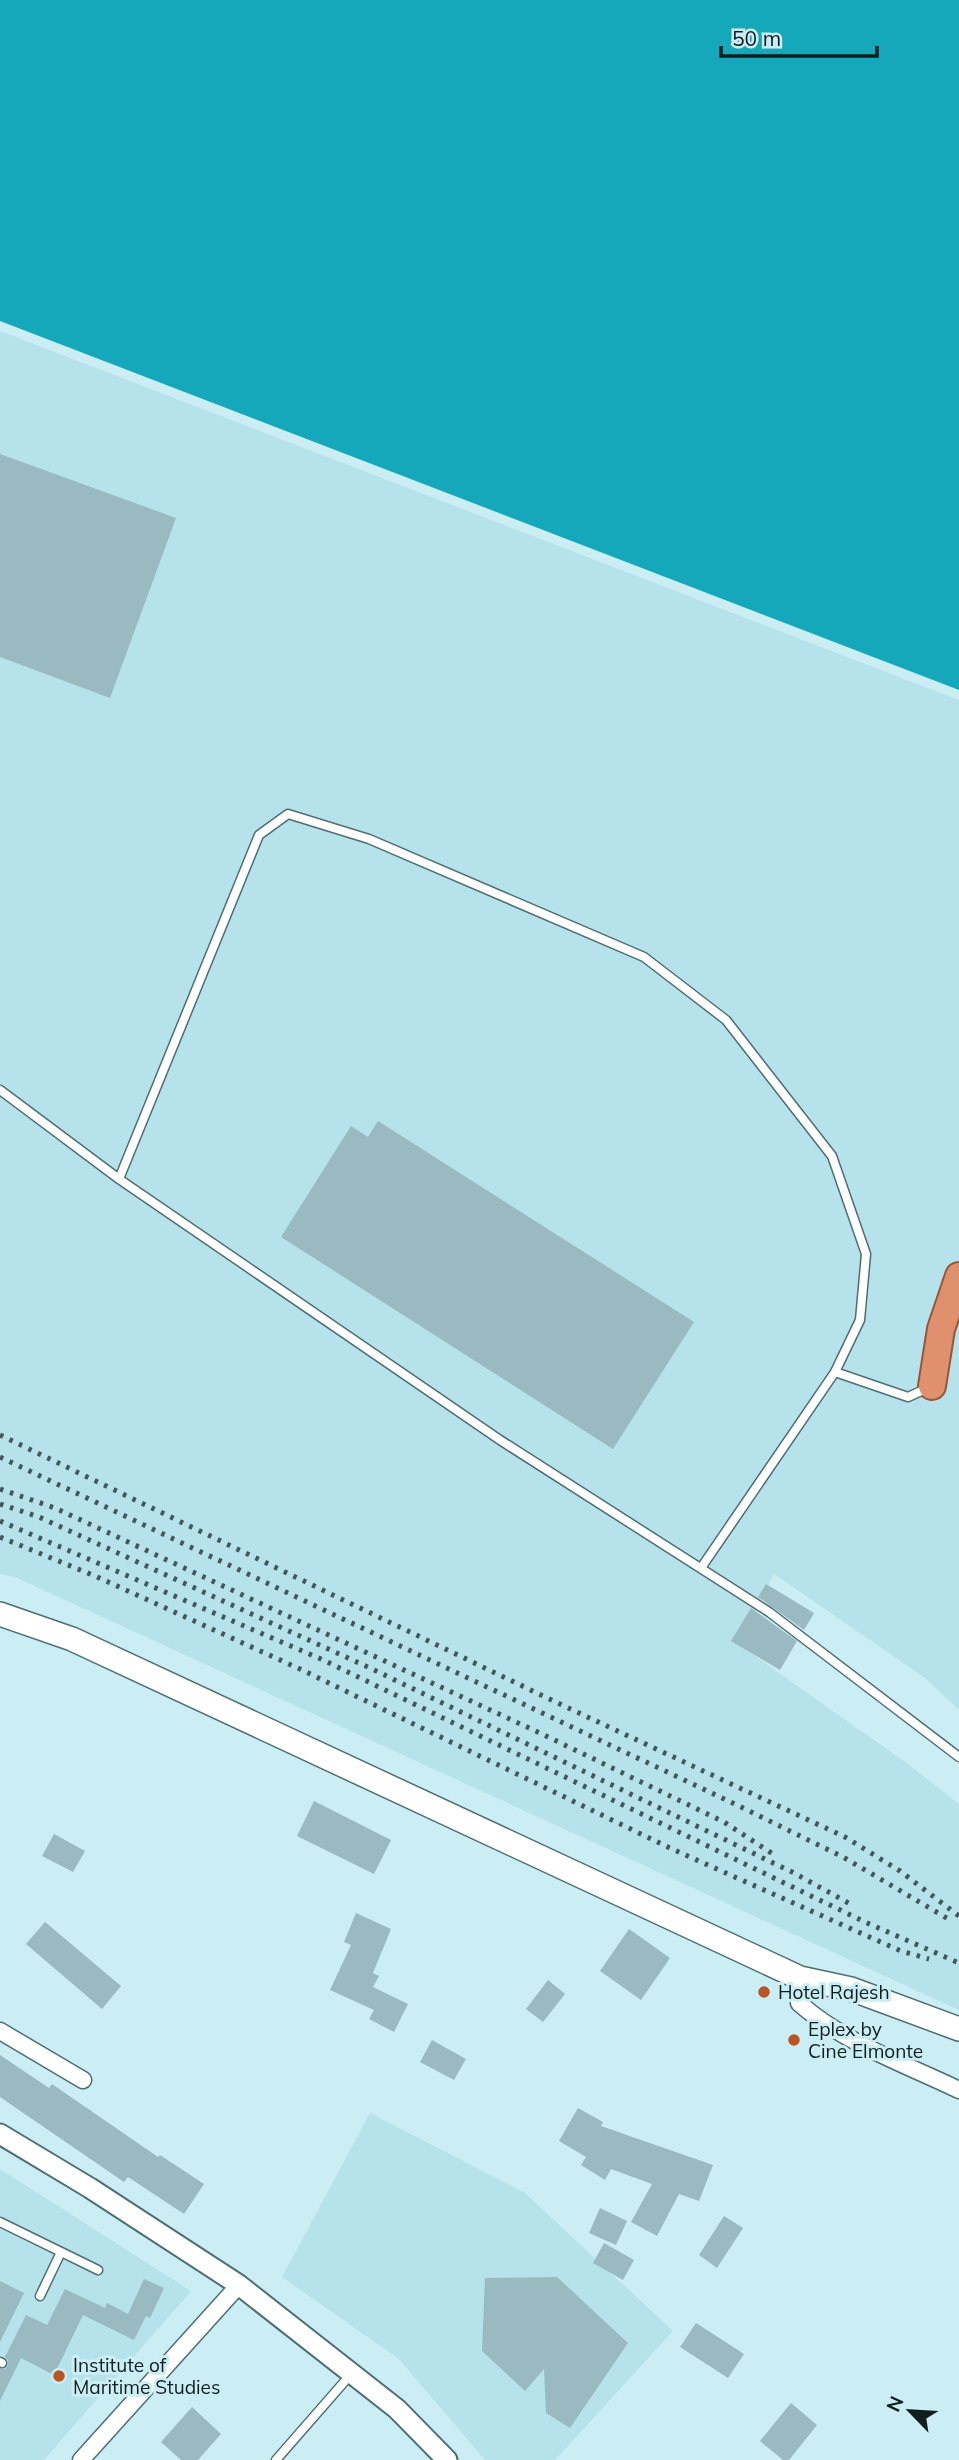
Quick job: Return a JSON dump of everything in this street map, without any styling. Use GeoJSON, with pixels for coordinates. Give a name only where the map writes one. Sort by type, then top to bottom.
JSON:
{"type":"FeatureCollection","features":[{"type":"Feature","properties":{"kind":"highway"},"geometry":{"type":"LineString","coordinates":[[933,1386],[941,1329],[959,1276]]}},
{"type":"Feature","properties":{"kind":"highway"},"geometry":{"type":"LineString","coordinates":[[933,1386],[959,1339]]}},
{"type":"Feature","properties":{"kind":"main road"},"geometry":{"type":"LineString","coordinates":[[0,1614],[72,1639],[800,1978],[851,1989],[959,2029]]}},
{"type":"Feature","properties":{"kind":"street"},"geometry":{"type":"LineString","coordinates":[[800,1978],[799,2003],[818,2018],[838,2032],[959,2090]]}},
{"type":"Feature","properties":{"kind":"street"},"geometry":{"type":"LineString","coordinates":[[0,2031],[83,2080]]}},
{"type":"Feature","properties":{"kind":"street"},"geometry":{"type":"LineString","coordinates":[[0,2134],[90,2188],[239,2285],[397,2409],[447,2460]]}},
{"type":"Feature","properties":{"kind":"street"},"geometry":{"type":"LineString","coordinates":[[81,2460],[239,2285]]}},
{"type":"Feature","properties":{"kind":"lane"},"geometry":{"type":"LineString","coordinates":[[119,1179],[259,835],[288,814],[369,839],[644,957],[726,1020],[832,1156],[866,1254],[860,1320],[835,1373],[701,1568]]}},
{"type":"Feature","properties":{"kind":"lane"},"geometry":{"type":"LineString","coordinates":[[0,1090],[119,1179],[500,1440],[769,1612],[959,1757]]}},
{"type":"Feature","properties":{"kind":"lane"},"geometry":{"type":"LineString","coordinates":[[835,1373],[908,1396],[933,1386]]}},
{"type":"Feature","properties":{"kind":"lane"},"geometry":{"type":"LineString","coordinates":[[0,2222],[98,2270]]}},
{"type":"Feature","properties":{"kind":"lane"},"geometry":{"type":"LineString","coordinates":[[40,2297],[61,2252]]}},
{"type":"Feature","properties":{"kind":"lane"},"geometry":{"type":"LineString","coordinates":[[276,2460],[352,2374]]}},
{"type":"Feature","properties":{"kind":"shaded area"},"geometry":{"type":"Polygon","coordinates":[[[0,331],[959,700],[959,1710],[925,1678],[774,1574],[738,1644],[908,1764],[959,1804],[959,2010],[15,1577],[0,1574],[0,331]]]}},
{"type":"Feature","properties":{"kind":"shaded area"},"geometry":{"type":"Polygon","coordinates":[[[370,2113],[525,2193],[673,2331],[555,2460],[485,2460],[399,2359],[282,2277],[370,2113]]]}},
{"type":"Feature","properties":{"kind":"shaded area","name":"Institute of Maritime Studies"},"geometry":{"type":"Polygon","coordinates":[[[0,2169],[191,2291],[44,2460],[0,2460],[0,2169]]]}},
{"type":"Feature","properties":{"kind":"water"},"geometry":{"type":"Polygon","coordinates":[[[0,0],[959,0],[959,690],[0,321],[0,0]]]}},
{"type":"Feature","properties":{"kind":"building"},"geometry":{"type":"Polygon","coordinates":[[[0,454],[176,518],[110,698],[0,657],[0,454]]]}},
{"type":"Feature","properties":{"kind":"building"},"geometry":{"type":"Polygon","coordinates":[[[378,1121],[694,1322],[613,1449],[281,1237],[351,1126],[368,1137],[378,1121]]]}},
{"type":"Feature","properties":{"kind":"building"},"geometry":{"type":"Polygon","coordinates":[[[766,1584],[814,1613],[804,1630],[758,1597],[766,1584]]]}},
{"type":"Feature","properties":{"kind":"building"},"geometry":{"type":"Polygon","coordinates":[[[751,1608],[797,1641],[780,1670],[731,1641],[751,1608]]]}},
{"type":"Feature","properties":{"kind":"building"},"geometry":{"type":"Polygon","coordinates":[[[314,1801],[391,1840],[374,1874],[297,1836],[314,1801]]]}},
{"type":"Feature","properties":{"kind":"building"},"geometry":{"type":"Polygon","coordinates":[[[54,1834],[85,1851],[73,1872],[42,1856],[54,1834]]]}},
{"type":"Feature","properties":{"kind":"building"},"geometry":{"type":"Polygon","coordinates":[[[356,1913],[391,1929],[373,1973],[379,1976],[373,1987],[408,2004],[394,2032],[369,2019],[374,2010],[330,1990],[351,1945],[344,1942],[356,1913]]]}},
{"type":"Feature","properties":{"kind":"building"},"geometry":{"type":"Polygon","coordinates":[[[45,1922],[121,1986],[102,2009],[26,1944],[45,1922]]]}},
{"type":"Feature","properties":{"kind":"building"},"geometry":{"type":"Polygon","coordinates":[[[629,1929],[670,1958],[641,2000],[600,1971],[629,1929]]]}},
{"type":"Feature","properties":{"kind":"building"},"geometry":{"type":"Polygon","coordinates":[[[548,1980],[565,1994],[543,2022],[526,2009],[548,1980]]]}},
{"type":"Feature","properties":{"kind":"building"},"geometry":{"type":"Polygon","coordinates":[[[432,2040],[466,2059],[454,2080],[420,2062],[432,2040]]]}},
{"type":"Feature","properties":{"kind":"building"},"geometry":{"type":"Polygon","coordinates":[[[0,2055],[49,2088],[52,2084],[158,2157],[160,2155],[204,2184],[184,2214],[128,2177],[124,2182],[0,2097],[0,2055]]]}},
{"type":"Feature","properties":{"kind":"building"},"geometry":{"type":"Polygon","coordinates":[[[578,2108],[603,2122],[601,2126],[713,2165],[699,2201],[679,2194],[657,2236],[631,2222],[652,2184],[611,2169],[605,2180],[581,2165],[586,2157],[559,2141],[578,2108]]]}},
{"type":"Feature","properties":{"kind":"building"},"geometry":{"type":"Polygon","coordinates":[[[600,2208],[627,2221],[616,2245],[589,2233],[600,2208]]]}},
{"type":"Feature","properties":{"kind":"building"},"geometry":{"type":"Polygon","coordinates":[[[724,2216],[743,2228],[717,2268],[699,2255],[724,2216]]]}},
{"type":"Feature","properties":{"kind":"building"},"geometry":{"type":"Polygon","coordinates":[[[604,2243],[634,2260],[623,2280],[593,2263],[604,2243]]]}},
{"type":"Feature","properties":{"kind":"building"},"geometry":{"type":"Polygon","coordinates":[[[557,2277],[628,2343],[570,2428],[546,2413],[544,2369],[525,2391],[482,2351],[485,2278],[557,2277]]]}},
{"type":"Feature","properties":{"kind":"building"},"geometry":{"type":"Polygon","coordinates":[[[144,2279],[164,2288],[150,2318],[146,2316],[134,2340],[83,2315],[54,2375],[21,2358],[0,2401],[0,2369],[5,2369],[8,2365],[5,2357],[26,2315],[47,2325],[65,2289],[105,2308],[107,2303],[128,2314],[144,2279]]]}},
{"type":"Feature","properties":{"kind":"building"},"geometry":{"type":"Polygon","coordinates":[[[0,2281],[24,2293],[0,2342],[0,2281]]]}},
{"type":"Feature","properties":{"kind":"building"},"geometry":{"type":"Polygon","coordinates":[[[696,2323],[744,2354],[728,2378],[680,2347],[696,2323]]]}},
{"type":"Feature","properties":{"kind":"building"},"geometry":{"type":"Polygon","coordinates":[[[791,2403],[817,2425],[789,2460],[783,2460],[760,2441],[791,2403]]]}},
{"type":"Feature","properties":{"kind":"building"},"geometry":{"type":"Polygon","coordinates":[[[192,2407],[221,2434],[198,2460],[181,2460],[161,2442],[192,2407]]]}},
{"type":"Feature","properties":{"kind":"railway"},"geometry":{"type":"LineString","coordinates":[[0,1435],[564,1706],[845,1837],[900,1871],[959,1916]]}},
{"type":"Feature","properties":{"kind":"railway"},"geometry":{"type":"LineString","coordinates":[[0,1457],[737,1805],[843,1857],[950,1920]]}},
{"type":"Feature","properties":{"kind":"railway"},"geometry":{"type":"LineString","coordinates":[[0,1489],[55,1508],[542,1734],[724,1822],[773,1854]]}},
{"type":"Feature","properties":{"kind":"railway"},"geometry":{"type":"LineString","coordinates":[[0,1504],[39,1517],[370,1668],[794,1873],[854,1906]]}},
{"type":"Feature","properties":{"kind":"railway"},"geometry":{"type":"LineString","coordinates":[[0,1521],[321,1659],[865,1922],[959,1963]]}},
{"type":"Feature","properties":{"kind":"railway"},"geometry":{"type":"LineString","coordinates":[[0,1537],[95,1576],[300,1669],[672,1849],[901,1951],[929,1959]]}},
{"type":"Feature","properties":{"kind":"place","name":"Hotel Rajesh"},"geometry":{"type":"Point","coordinates":[764,1992]}},
{"type":"Feature","properties":{"kind":"place","name":"Eplex by Cine Elmonte"},"geometry":{"type":"Point","coordinates":[794,2040]}},
{"type":"Feature","properties":{"kind":"place","name":"Institute of Maritime Studies"},"geometry":{"type":"Point","coordinates":[59,2376]}}]}
